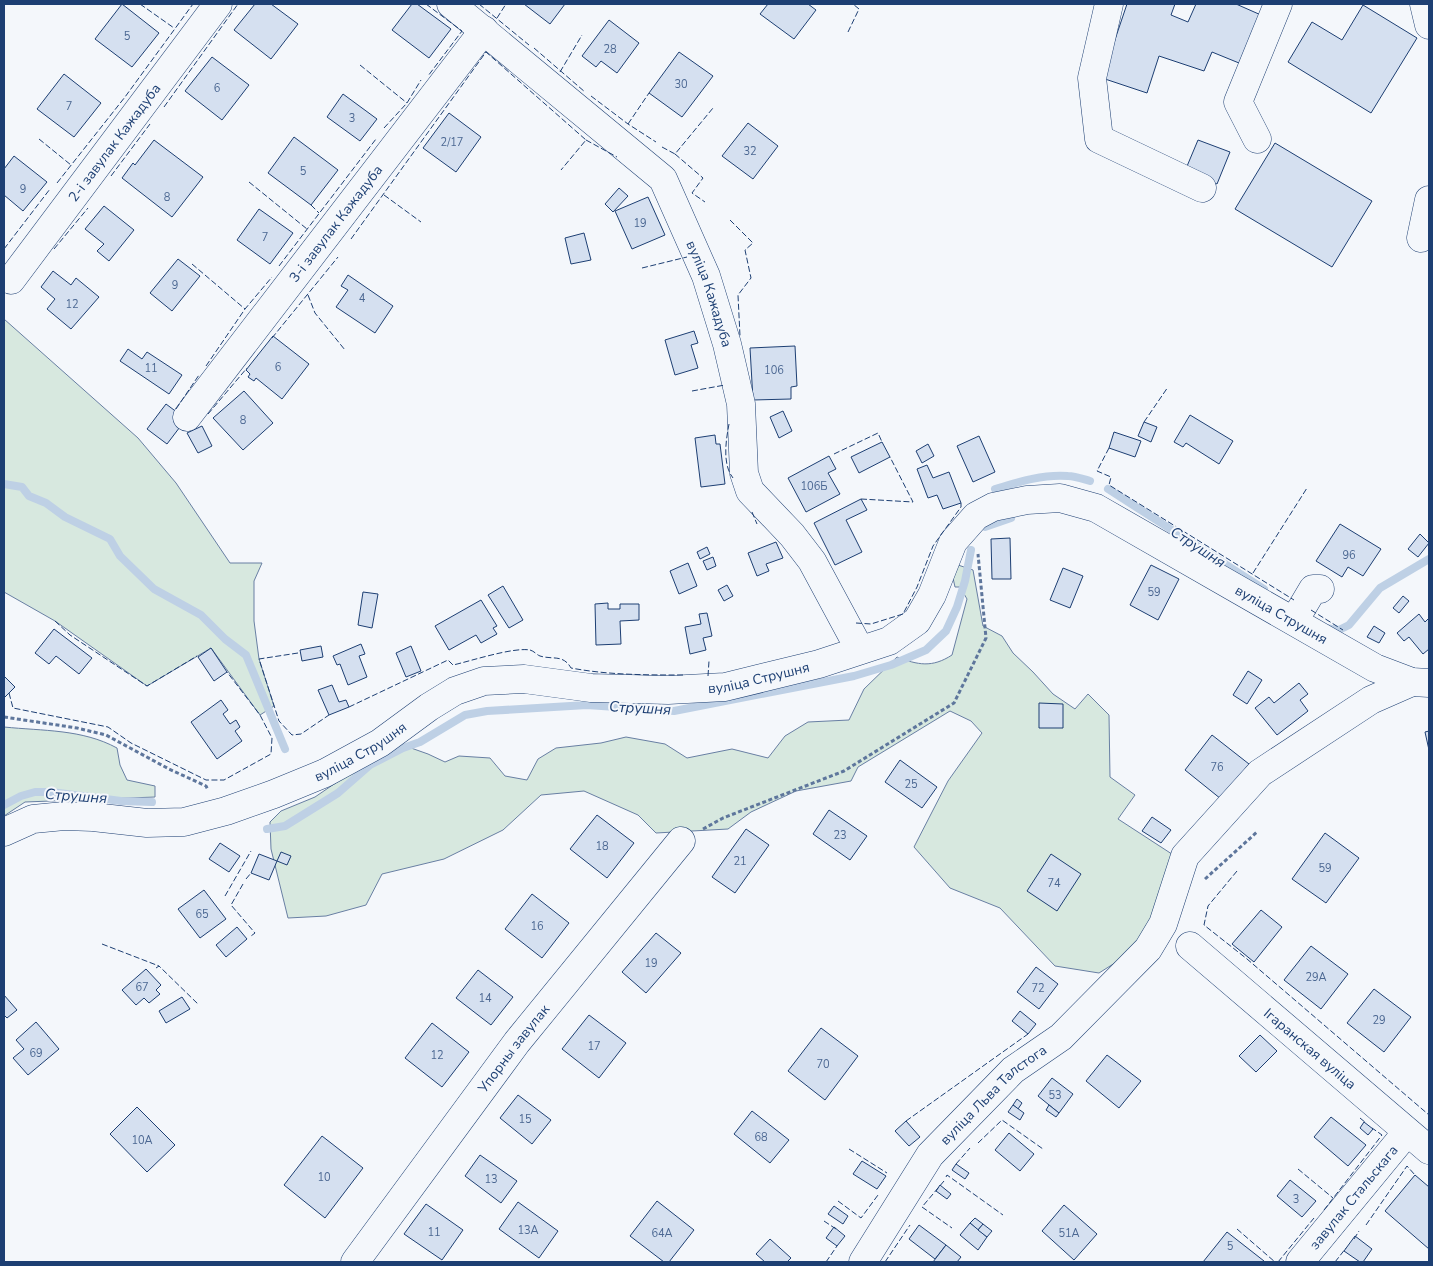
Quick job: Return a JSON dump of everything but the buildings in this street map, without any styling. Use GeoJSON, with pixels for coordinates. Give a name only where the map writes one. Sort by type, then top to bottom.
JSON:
{"type":"FeatureCollection","features":[{"type":"Feature","properties":{"kind":"street","name":"2-і завулак Кажадуба"},"geometry":{"type":"LineString","coordinates":[[10,280],[218,4]]}},
{"type":"Feature","properties":{"kind":"street","name":"вуліца Кажадуба"},"geometry":{"type":"LineString","coordinates":[[451,4],[663,179],[706,276],[727,344],[741,404],[744,473],[750,491],[792,535],[812,561],[860,650]]}},
{"type":"Feature","properties":{"kind":"street"},"geometry":{"type":"LineString","coordinates":[[1109,4],[1092,78],[1099,138],[1202,188]]}},
{"type":"Feature","properties":{"kind":"street"},"geometry":{"type":"LineString","coordinates":[[1257,139],[1238,102],[1278,4]]}},
{"type":"Feature","properties":{"kind":"street"},"geometry":{"type":"LineString","coordinates":[[1424,4],[1429,25]]}},
{"type":"Feature","properties":{"kind":"street","name":"3-і завулак Кажадуба"},"geometry":{"type":"LineString","coordinates":[[187,417],[484,30]]}},
{"type":"Feature","properties":{"kind":"street"},"geometry":{"type":"LineString","coordinates":[[1421,238],[1429,200]]}},
{"type":"Feature","properties":{"kind":"street","name":"вуліца Струшня"},"geometry":{"type":"LineString","coordinates":[[4,832],[33,819],[64,816],[93,817],[147,824],[184,822],[218,813],[325,774],[380,743],[429,707],[455,691],[484,681],[524,679],[591,688],[668,690],[726,686],[819,664],[889,641],[917,621],[932,595],[953,542],[976,516],[993,507],[1027,500],[1060,498],[1096,508],[1375,668],[1420,682]]}},
{"type":"Feature","properties":{"kind":"street"},"geometry":{"type":"LineString","coordinates":[[1294,621],[1312,590],[1320,589]]}},
{"type":"Feature","properties":{"kind":"street","name":"вуліца Льва Талстога"},"geometry":{"type":"LineString","coordinates":[[863,1262],[930,1155],[1013,1070],[1061,1037],[1148,949],[1163,924],[1185,856],[1260,773],[1371,700],[1420,682]]}},
{"type":"Feature","properties":{"kind":"street","name":"Упорны завулак"},"geometry":{"type":"LineString","coordinates":[[355,1262],[517,1042],[681,841]]}},
{"type":"Feature","properties":{"kind":"street","name":"Ігаранская вуліца"},"geometry":{"type":"LineString","coordinates":[[1190,946],[1429,1150]]}},
{"type":"Feature","properties":{"kind":"street","name":"завулак Стальскага"},"geometry":{"type":"LineString","coordinates":[[1300,1262],[1407,1132]]}},
{"type":"Feature","properties":{"kind":"path"},"geometry":{"type":"LineString","coordinates":[[681,841],[723,818],[844,772],[954,703],[986,638],[979,567]]}},
{"type":"Feature","properties":{"kind":"path"},"geometry":{"type":"LineString","coordinates":[[4,717],[77,728],[106,735],[169,769],[206,786],[218,813]]}},
{"type":"Feature","properties":{"kind":"path"},"geometry":{"type":"LineString","coordinates":[[1201,883],[1257,832]]}},
{"type":"Feature","properties":{"kind":"shaded area"},"geometry":{"type":"Polygon","coordinates":[[[4,319],[138,438],[176,483],[230,563],[262,563],[254,581],[254,621],[259,659],[274,706],[260,715],[211,648],[147,686],[55,621],[4,592],[4,319]]]}},
{"type":"Feature","properties":{"kind":"shaded area"},"geometry":{"type":"Polygon","coordinates":[[[958,565],[973,570],[983,626],[1002,636],[1013,653],[1053,694],[1075,709],[1088,694],[1109,715],[1110,777],[1135,795],[1118,819],[1178,858],[1137,949],[1099,973],[1055,966],[1000,908],[950,888],[914,847],[948,781],[982,733],[971,721],[950,711],[858,767],[851,781],[796,791],[751,812],[728,829],[656,833],[638,815],[584,791],[541,795],[503,830],[444,859],[382,874],[366,905],[326,916],[288,918],[271,849],[270,822],[281,811],[315,797],[362,765],[411,748],[445,762],[459,756],[490,758],[505,776],[527,780],[538,759],[556,748],[601,743],[626,737],[665,744],[687,758],[732,749],[768,758],[785,736],[808,722],[849,720],[864,689],[897,657],[925,664],[938,662],[952,655],[967,599],[960,587],[955,587],[953,578],[958,565]]]}},
{"type":"Feature","properties":{"kind":"shaded area"},"geometry":{"type":"Polygon","coordinates":[[[4,727],[76,734],[90,737],[117,748],[120,765],[127,780],[155,786],[155,797],[25,802],[4,816],[4,727]]]}},
{"type":"Feature","properties":{"kind":"waterway","name":"Струшня"},"geometry":{"type":"LineString","coordinates":[[995,489],[1049,476],[1071,476],[1090,481]]}},
{"type":"Feature","properties":{"kind":"waterway"},"geometry":{"type":"LineString","coordinates":[[4,484],[22,487],[29,496],[46,503],[65,517],[110,539],[120,556],[154,589],[201,615],[225,639],[246,655],[285,749]]}},
{"type":"Feature","properties":{"kind":"waterway","name":"Струшня"},"geometry":{"type":"LineString","coordinates":[[1108,489],[1264,589]]}},
{"type":"Feature","properties":{"kind":"waterway","name":"Струшня"},"geometry":{"type":"LineString","coordinates":[[985,527],[1011,518]]}},
{"type":"Feature","properties":{"kind":"waterway","name":"Струшня"},"geometry":{"type":"LineString","coordinates":[[267,829],[285,826],[338,793],[370,765],[403,748],[420,742],[465,715],[487,711],[587,705],[674,711],[854,676],[891,665],[926,650],[946,631],[957,607],[965,581],[971,550]]}},
{"type":"Feature","properties":{"kind":"waterway","name":"Струшня"},"geometry":{"type":"LineString","coordinates":[[1325,628],[1339,630],[1349,625],[1380,588],[1429,559]]}},
{"type":"Feature","properties":{"kind":"waterway","name":"Струшня"},"geometry":{"type":"LineString","coordinates":[[4,805],[21,796],[35,792],[51,792],[121,801],[152,802]]}},
{"type":"Feature","properties":{"kind":"fence"},"geometry":{"type":"LineString","coordinates":[[140,4],[174,28]]}},
{"type":"Feature","properties":{"kind":"fence"},"geometry":{"type":"LineString","coordinates":[[57,183],[125,97],[193,4]]}},
{"type":"Feature","properties":{"kind":"fence"},"geometry":{"type":"LineString","coordinates":[[164,107],[238,4]]}},
{"type":"Feature","properties":{"kind":"fence"},"geometry":{"type":"LineString","coordinates":[[426,4],[462,31],[428,76]]}},
{"type":"Feature","properties":{"kind":"fence"},"geometry":{"type":"LineString","coordinates":[[479,4],[529,45]]}},
{"type":"Feature","properties":{"kind":"fence"},"geometry":{"type":"LineString","coordinates":[[497,18],[506,4]]}},
{"type":"Feature","properties":{"kind":"fence"},"geometry":{"type":"LineString","coordinates":[[848,32],[859,9],[853,4]]}},
{"type":"Feature","properties":{"kind":"fence"},"geometry":{"type":"LineString","coordinates":[[560,72],[582,35]]}},
{"type":"Feature","properties":{"kind":"fence"},"geometry":{"type":"LineString","coordinates":[[534,48],[585,92]]}},
{"type":"Feature","properties":{"kind":"fence"},"geometry":{"type":"LineString","coordinates":[[351,239],[486,52],[586,140],[561,170]]}},
{"type":"Feature","properties":{"kind":"fence"},"geometry":{"type":"LineString","coordinates":[[360,65],[407,103]]}},
{"type":"Feature","properties":{"kind":"fence"},"geometry":{"type":"LineString","coordinates":[[384,128],[407,103],[421,80]]}},
{"type":"Feature","properties":{"kind":"fence"},"geometry":{"type":"LineString","coordinates":[[628,124],[649,93]]}},
{"type":"Feature","properties":{"kind":"fence"},"geometry":{"type":"LineString","coordinates":[[591,96],[656,142]]}},
{"type":"Feature","properties":{"kind":"fence"},"geometry":{"type":"LineString","coordinates":[[662,147],[675,154],[713,108]]}},
{"type":"Feature","properties":{"kind":"fence"},"geometry":{"type":"LineString","coordinates":[[111,176],[150,124]]}},
{"type":"Feature","properties":{"kind":"fence"},"geometry":{"type":"LineString","coordinates":[[39,139],[71,165]]}},
{"type":"Feature","properties":{"kind":"fence"},"geometry":{"type":"LineString","coordinates":[[279,266],[376,139]]}},
{"type":"Feature","properties":{"kind":"fence"},"geometry":{"type":"LineString","coordinates":[[586,140],[617,157]]}},
{"type":"Feature","properties":{"kind":"fence"},"geometry":{"type":"LineString","coordinates":[[675,154],[703,178],[692,193],[705,202]]}},
{"type":"Feature","properties":{"kind":"fence"},"geometry":{"type":"LineString","coordinates":[[249,182],[307,229]]}},
{"type":"Feature","properties":{"kind":"fence"},"geometry":{"type":"LineString","coordinates":[[4,249],[50,189]]}},
{"type":"Feature","properties":{"kind":"fence"},"geometry":{"type":"LineString","coordinates":[[384,195],[421,222]]}},
{"type":"Feature","properties":{"kind":"fence"},"geometry":{"type":"LineString","coordinates":[[311,205],[319,213]]}},
{"type":"Feature","properties":{"kind":"fence"},"geometry":{"type":"LineString","coordinates":[[54,249],[88,208]]}},
{"type":"Feature","properties":{"kind":"fence"},"geometry":{"type":"LineString","coordinates":[[730,220],[753,243],[745,250],[751,278],[738,295],[740,336]]}},
{"type":"Feature","properties":{"kind":"fence"},"geometry":{"type":"LineString","coordinates":[[272,338],[338,257]]}},
{"type":"Feature","properties":{"kind":"fence"},"geometry":{"type":"LineString","coordinates":[[642,268],[687,257]]}},
{"type":"Feature","properties":{"kind":"fence"},"geometry":{"type":"LineString","coordinates":[[192,264],[245,309]]}},
{"type":"Feature","properties":{"kind":"fence"},"geometry":{"type":"LineString","coordinates":[[206,366],[245,309],[272,277]]}},
{"type":"Feature","properties":{"kind":"fence"},"geometry":{"type":"LineString","coordinates":[[308,295],[315,313],[345,350]]}},
{"type":"Feature","properties":{"kind":"fence"},"geometry":{"type":"LineString","coordinates":[[208,414],[247,368]]}},
{"type":"Feature","properties":{"kind":"fence"},"geometry":{"type":"LineString","coordinates":[[176,409],[199,375]]}},
{"type":"Feature","properties":{"kind":"fence"},"geometry":{"type":"LineString","coordinates":[[692,391],[725,385]]}},
{"type":"Feature","properties":{"kind":"fence"},"geometry":{"type":"LineString","coordinates":[[1144,422],[1168,387]]}},
{"type":"Feature","properties":{"kind":"fence"},"geometry":{"type":"LineString","coordinates":[[729,424],[726,459],[733,478]]}},
{"type":"Feature","properties":{"kind":"fence"},"geometry":{"type":"LineString","coordinates":[[834,454],[878,433],[882,442]]}},
{"type":"Feature","properties":{"kind":"fence"},"geometry":{"type":"LineString","coordinates":[[1109,448],[1097,471],[1111,477],[1109,485],[1294,600]]}},
{"type":"Feature","properties":{"kind":"fence"},"geometry":{"type":"LineString","coordinates":[[861,499],[913,502],[890,457]]}},
{"type":"Feature","properties":{"kind":"fence"},"geometry":{"type":"LineString","coordinates":[[1253,573],[1307,488]]}},
{"type":"Feature","properties":{"kind":"fence"},"geometry":{"type":"LineString","coordinates":[[856,623],[871,624],[903,614],[917,587],[933,546],[961,507],[961,503]]}},
{"type":"Feature","properties":{"kind":"fence"},"geometry":{"type":"LineString","coordinates":[[752,512],[757,524]]}},
{"type":"Feature","properties":{"kind":"fence"},"geometry":{"type":"LineString","coordinates":[[1311,610],[1343,630]]}},
{"type":"Feature","properties":{"kind":"fence"},"geometry":{"type":"LineString","coordinates":[[55,621],[70,635],[147,686],[197,656]]}},
{"type":"Feature","properties":{"kind":"fence"},"geometry":{"type":"LineString","coordinates":[[349,707],[448,660],[453,665],[503,652],[523,650],[531,651],[540,656],[561,659],[571,668],[627,674],[683,675]]}},
{"type":"Feature","properties":{"kind":"fence"},"geometry":{"type":"LineString","coordinates":[[298,653],[259,659],[279,721],[292,735],[301,734],[329,715]]}},
{"type":"Feature","properties":{"kind":"fence"},"geometry":{"type":"LineString","coordinates":[[708,676],[709,661]]}},
{"type":"Feature","properties":{"kind":"fence"},"geometry":{"type":"LineString","coordinates":[[9,693],[13,708],[108,727],[131,743],[206,780],[224,780],[271,754],[272,738],[260,715],[227,672]]}},
{"type":"Feature","properties":{"kind":"fence"},"geometry":{"type":"LineString","coordinates":[[225,896],[251,851]]}},
{"type":"Feature","properties":{"kind":"fence"},"geometry":{"type":"LineString","coordinates":[[1237,871],[1208,906],[1204,925],[1247,959],[1429,1115]]}},
{"type":"Feature","properties":{"kind":"fence"},"geometry":{"type":"LineString","coordinates":[[246,879],[251,873]]}},
{"type":"Feature","properties":{"kind":"fence"},"geometry":{"type":"LineString","coordinates":[[243,884],[231,905],[255,933],[251,936]]}},
{"type":"Feature","properties":{"kind":"fence"},"geometry":{"type":"LineString","coordinates":[[102,944],[159,966]]}},
{"type":"Feature","properties":{"kind":"fence"},"geometry":{"type":"LineString","coordinates":[[156,968],[159,966],[199,1005]]}},
{"type":"Feature","properties":{"kind":"fence"},"geometry":{"type":"LineString","coordinates":[[906,1121],[1028,1034]]}},
{"type":"Feature","properties":{"kind":"fence"},"geometry":{"type":"LineString","coordinates":[[1360,1118],[1366,1123]]}},
{"type":"Feature","properties":{"kind":"fence"},"geometry":{"type":"LineString","coordinates":[[978,1143],[1002,1120],[1043,1149]]}},
{"type":"Feature","properties":{"kind":"fence"},"geometry":{"type":"LineString","coordinates":[[1324,1210],[1382,1135],[1372,1128]]}},
{"type":"Feature","properties":{"kind":"fence"},"geometry":{"type":"LineString","coordinates":[[956,1164],[970,1148]]}},
{"type":"Feature","properties":{"kind":"fence"},"geometry":{"type":"LineString","coordinates":[[849,1149],[887,1173]]}},
{"type":"Feature","properties":{"kind":"fence"},"geometry":{"type":"LineString","coordinates":[[1366,1225],[1407,1166],[1415,1175]]}},
{"type":"Feature","properties":{"kind":"fence"},"geometry":{"type":"LineString","coordinates":[[1298,1169],[1333,1198]]}},
{"type":"Feature","properties":{"kind":"fence"},"geometry":{"type":"LineString","coordinates":[[946,1177],[947,1175],[1003,1215]]}},
{"type":"Feature","properties":{"kind":"fence"},"geometry":{"type":"LineString","coordinates":[[944,1181],[922,1207],[952,1228]]}},
{"type":"Feature","properties":{"kind":"fence"},"geometry":{"type":"LineString","coordinates":[[838,1201],[861,1218],[878,1195]]}},
{"type":"Feature","properties":{"kind":"fence"},"geometry":{"type":"LineString","coordinates":[[1278,1262],[1314,1218]]}},
{"type":"Feature","properties":{"kind":"fence"},"geometry":{"type":"LineString","coordinates":[[824,1221],[836,1229]]}},
{"type":"Feature","properties":{"kind":"fence"},"geometry":{"type":"LineString","coordinates":[[885,1262],[910,1225]]}},
{"type":"Feature","properties":{"kind":"fence"},"geometry":{"type":"LineString","coordinates":[[1237,1229],[1275,1262]]}},
{"type":"Feature","properties":{"kind":"fence"},"geometry":{"type":"LineString","coordinates":[[1354,1239],[1359,1231]]}},
{"type":"Feature","properties":{"kind":"fence"},"geometry":{"type":"LineString","coordinates":[[826,1262],[837,1246]]}},
{"type":"Feature","properties":{"kind":"fence"},"geometry":{"type":"LineString","coordinates":[[1335,1262],[1346,1248]]}}]}
